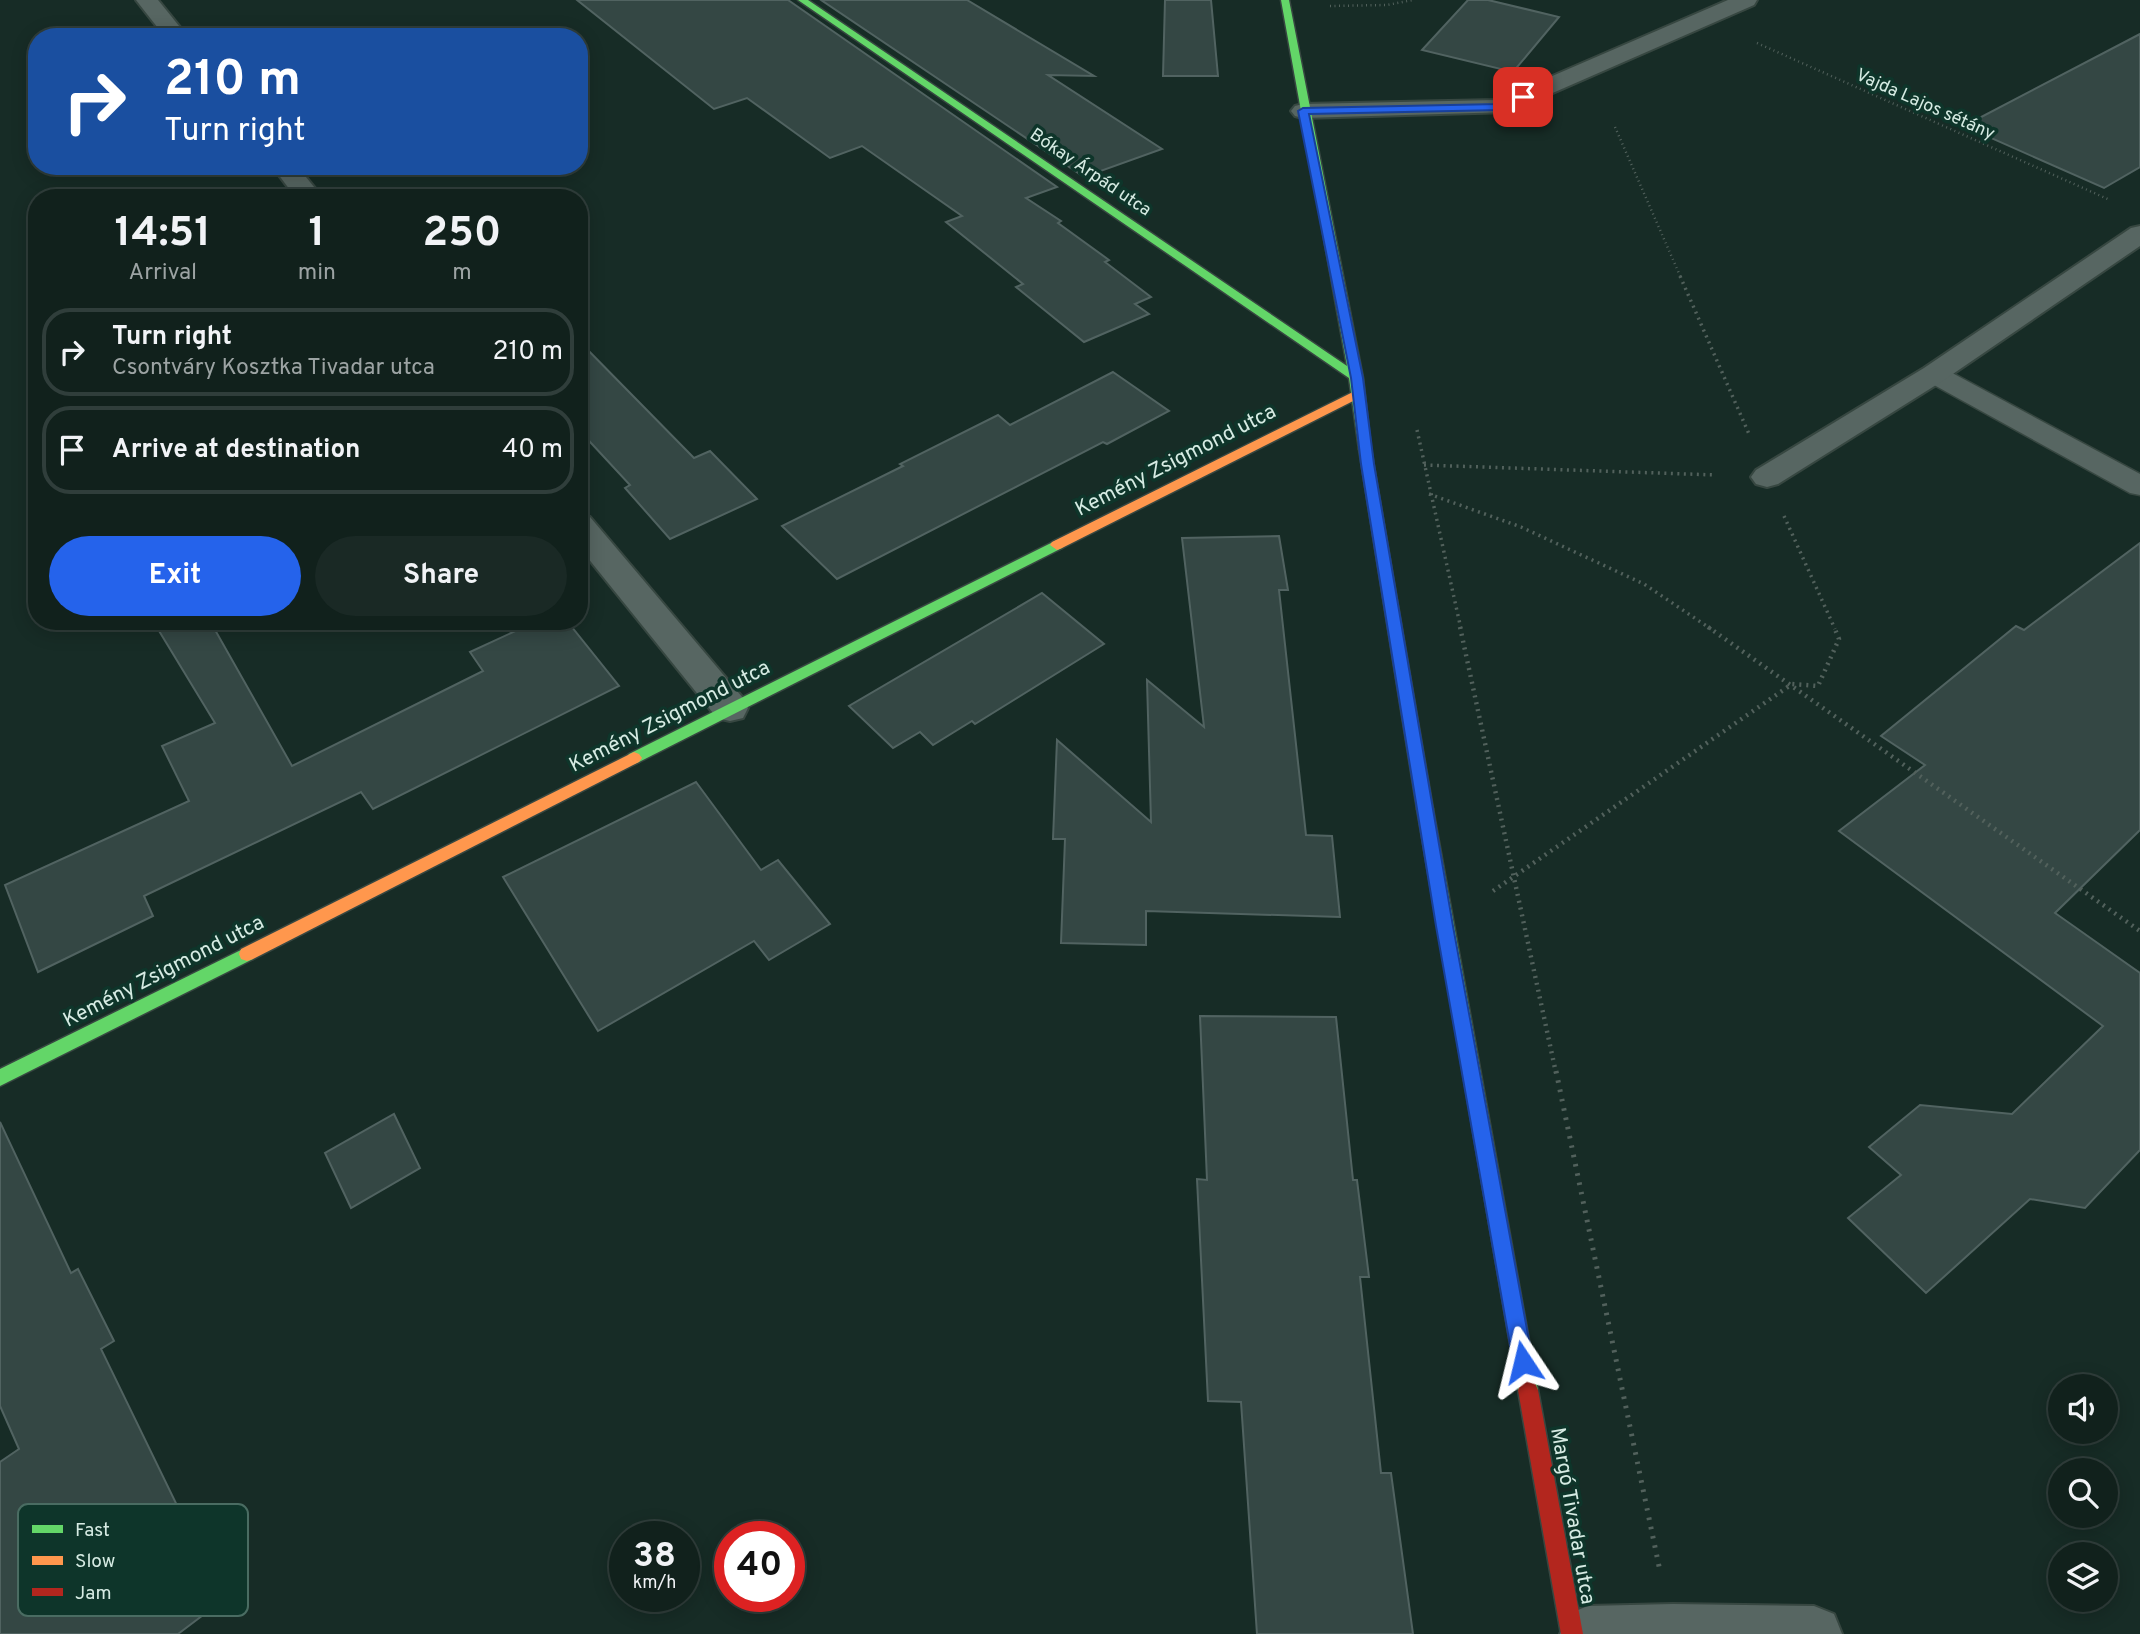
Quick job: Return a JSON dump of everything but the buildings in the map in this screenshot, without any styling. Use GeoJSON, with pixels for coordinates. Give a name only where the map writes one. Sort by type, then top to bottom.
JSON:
{"type":"FeatureCollection","features":[{"type":"Feature","properties":{"kind":"street"},"geometry":{"type":"LineString","coordinates":[[147,0],[170,28]]}},
{"type":"Feature","properties":{"kind":"street","name":"Bókay Árpád utca"},"geometry":{"type":"LineString","coordinates":[[802,0],[1358,386]]}},
{"type":"Feature","properties":{"kind":"street","name":"Margó Tivadar utca"},"geometry":{"type":"LineString","coordinates":[[1284,0],[1303,111],[1358,386],[1367,464],[1444,926],[1573,1634]]}},
{"type":"Feature","properties":{"kind":"street"},"geometry":{"type":"LineString","coordinates":[[1303,111],[1501,107],[1746,0]]}},
{"type":"Feature","properties":{"kind":"street"},"geometry":{"type":"LineString","coordinates":[[291,175],[303,189]]}},
{"type":"Feature","properties":{"kind":"street"},"geometry":{"type":"LineString","coordinates":[[1767,477],[1934,374],[2140,234]]}},
{"type":"Feature","properties":{"kind":"street","name":"Kemény Zsigmond utca"},"geometry":{"type":"LineString","coordinates":[[0,1078],[606,774],[1358,386]]}},
{"type":"Feature","properties":{"kind":"street"},"geometry":{"type":"LineString","coordinates":[[588,536],[730,708]]}},
{"type":"Feature","properties":{"kind":"street"},"geometry":{"type":"LineString","coordinates":[[1587,1634],[1814,1634]]}},
{"type":"Feature","properties":{"kind":"lane"},"geometry":{"type":"LineString","coordinates":[[1934,374],[2140,486]]}},
{"type":"Feature","properties":{"kind":"path"},"geometry":{"type":"LineString","coordinates":[[1324,3],[1387,5],[1413,0]]}},
{"type":"Feature","properties":{"kind":"path","name":"Vajda Lajos sétány"},"geometry":{"type":"LineString","coordinates":[[1700,19],[2115,202]]}},
{"type":"Feature","properties":{"kind":"path"},"geometry":{"type":"LineString","coordinates":[[1444,926],[1515,874],[1792,684],[1818,686],[1839,639],[1615,127]]}},
{"type":"Feature","properties":{"kind":"path"},"geometry":{"type":"LineString","coordinates":[[1416,424],[1515,874],[1673,1632]]}},
{"type":"Feature","properties":{"kind":"path"},"geometry":{"type":"LineString","coordinates":[[1367,464],[1767,477]]}},
{"type":"Feature","properties":{"kind":"path"},"geometry":{"type":"LineString","coordinates":[[1367,464],[1430,495],[1521,527],[1644,584],[1792,684],[2140,931]]}},
{"type":"Feature","properties":{"kind":"traffic: fast"},"geometry":{"type":"LineString","coordinates":[[802,0],[1357,378]]}},
{"type":"Feature","properties":{"kind":"traffic: fast"},"geometry":{"type":"LineString","coordinates":[[1285,0],[1349,336],[1365,449]]}},
{"type":"Feature","properties":{"kind":"traffic: fast"},"geometry":{"type":"LineString","coordinates":[[634,758],[1057,545]]}},
{"type":"Feature","properties":{"kind":"traffic: fast"},"geometry":{"type":"LineString","coordinates":[[1425,809],[1528,1390]]}},
{"type":"Feature","properties":{"kind":"traffic: fast"},"geometry":{"type":"LineString","coordinates":[[0,1078],[247,954]]}},
{"type":"Feature","properties":{"kind":"traffic: slow"},"geometry":{"type":"LineString","coordinates":[[1057,545],[1359,393]]}},
{"type":"Feature","properties":{"kind":"traffic: slow"},"geometry":{"type":"LineString","coordinates":[[247,954],[634,758]]}},
{"type":"Feature","properties":{"kind":"traffic: jam"},"geometry":{"type":"LineString","coordinates":[[1365,449],[1425,809]]}},
{"type":"Feature","properties":{"kind":"traffic: jam"},"geometry":{"type":"LineString","coordinates":[[1528,1390],[1572,1634]]}},
{"type":"Feature","properties":{"kind":"route"},"geometry":{"type":"LineString","coordinates":[[1523,97],[1501,107],[1303,111],[1357,378],[1367,464],[1444,926],[1523,1362]]}}]}
